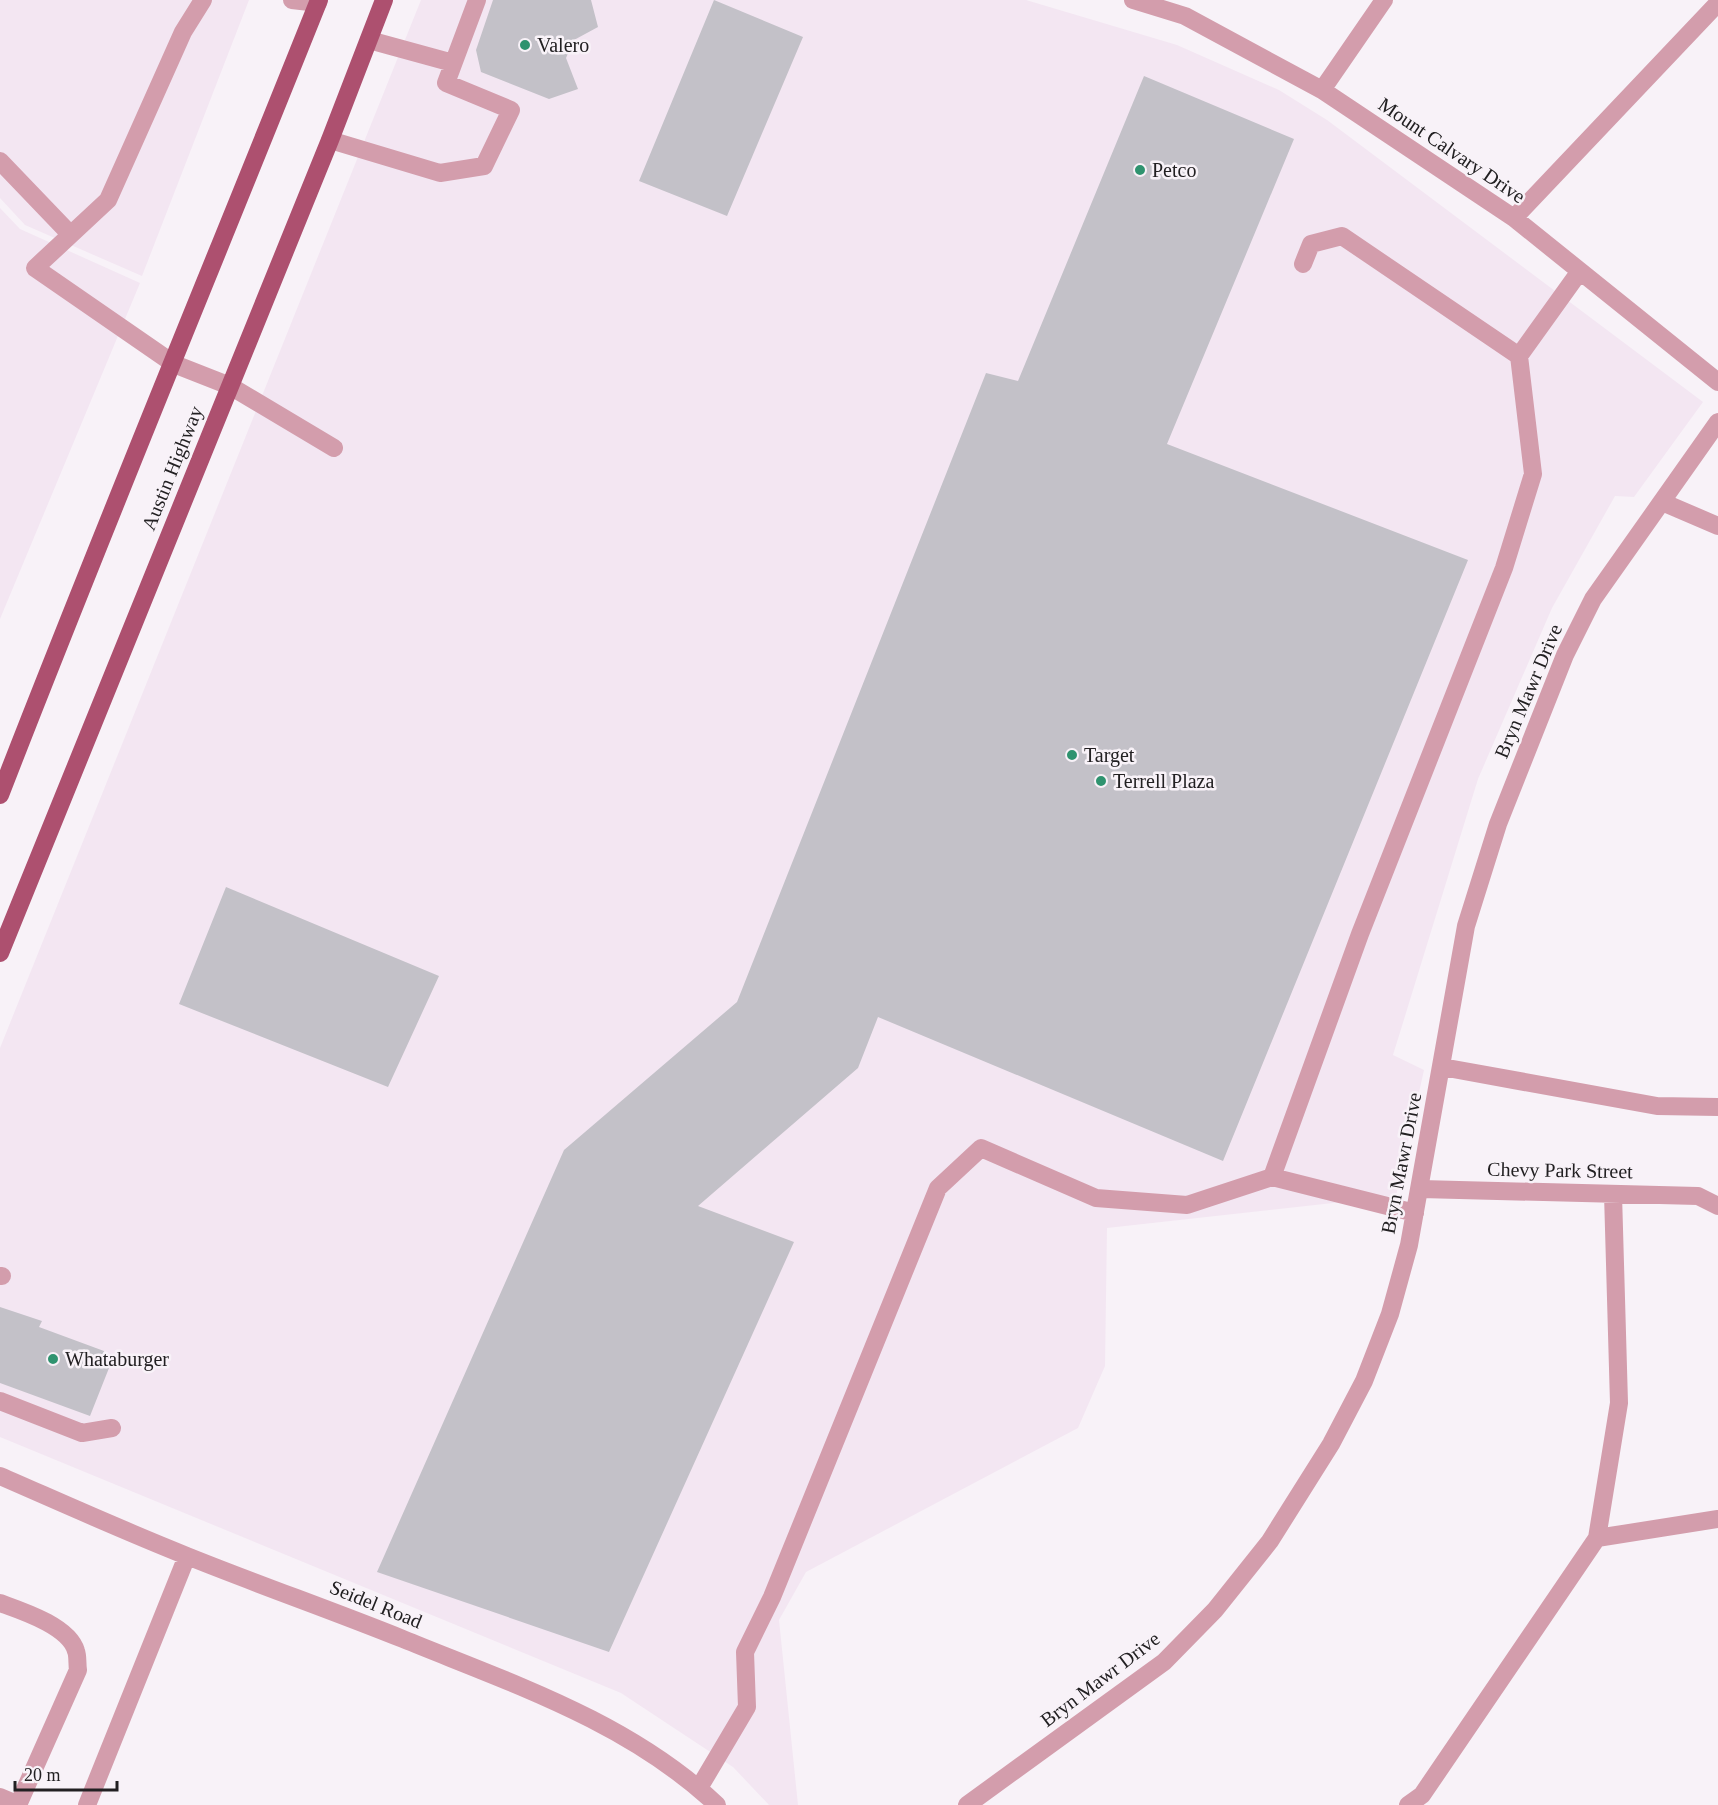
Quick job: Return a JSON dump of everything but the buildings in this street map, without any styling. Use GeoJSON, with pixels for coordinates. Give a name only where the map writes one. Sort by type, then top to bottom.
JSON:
{"type":"FeatureCollection","features":[{"type":"Feature","properties":{"kind":"main road","name":"Austin Highway"},"geometry":{"type":"LineString","coordinates":[[0,953],[330,140],[384,0]]}},
{"type":"Feature","properties":{"kind":"main road","name":"Austin Highway"},"geometry":{"type":"LineString","coordinates":[[0,795],[82,582],[174,364],[318,1]]}},
{"type":"Feature","properties":{"kind":"street"},"geometry":{"type":"LineString","coordinates":[[203,0],[183,32],[108,200],[34,268],[174,364],[230,386],[334,448]]}},
{"type":"Feature","properties":{"kind":"street"},"geometry":{"type":"LineString","coordinates":[[292,0],[318,1]]}},
{"type":"Feature","properties":{"kind":"street"},"geometry":{"type":"LineString","coordinates":[[330,140],[440,172],[484,166],[511,110],[446,83],[477,0]]}},
{"type":"Feature","properties":{"kind":"street","name":"Mount Calvary Drive"},"geometry":{"type":"LineString","coordinates":[[1133,0],[1185,16],[1322,90],[1514,218],[1718,382]]}},
{"type":"Feature","properties":{"kind":"street"},"geometry":{"type":"LineString","coordinates":[[1322,90],[1384,0]]}},
{"type":"Feature","properties":{"kind":"street"},"geometry":{"type":"LineString","coordinates":[[1514,218],[1718,3]]}},
{"type":"Feature","properties":{"kind":"street"},"geometry":{"type":"LineString","coordinates":[[369,40],[453,63]]}},
{"type":"Feature","properties":{"kind":"street"},"geometry":{"type":"LineString","coordinates":[[0,161],[70,234]]}},
{"type":"Feature","properties":{"kind":"street"},"geometry":{"type":"LineString","coordinates":[[1303,264],[1311,243],[1342,236],[1519,356]]}},
{"type":"Feature","properties":{"kind":"street"},"geometry":{"type":"LineString","coordinates":[[1272,1177],[1360,934],[1504,568],[1533,474],[1519,356],[1580,270]]}},
{"type":"Feature","properties":{"kind":"street","name":"Bryn Mawr Drive"},"geometry":{"type":"LineString","coordinates":[[967,1805],[1164,1662],[1215,1610],[1270,1541],[1331,1444],[1364,1381],[1390,1314],[1421,1189],[1466,926],[1498,824],[1565,655],[1593,599],[1718,422]]}},
{"type":"Feature","properties":{"kind":"street"},"geometry":{"type":"LineString","coordinates":[[1662,502],[1718,526]]}},
{"type":"Feature","properties":{"kind":"street"},"geometry":{"type":"LineString","coordinates":[[1442,1067],[1657,1106],[1718,1107]]}},
{"type":"Feature","properties":{"kind":"street"},"geometry":{"type":"LineString","coordinates":[[699,1788],[747,1707],[745,1652],[772,1597],[938,1188],[981,1148],[1096,1198],[1187,1205],[1272,1177],[1415,1213]]}},
{"type":"Feature","properties":{"kind":"street","name":"Chevy Park Street"},"geometry":{"type":"LineString","coordinates":[[1421,1189],[1698,1196],[1718,1192]]}},
{"type":"Feature","properties":{"kind":"street"},"geometry":{"type":"LineString","coordinates":[[1408,1805],[1422,1795],[1597,1538],[1619,1403],[1613,1194]]}},
{"type":"Feature","properties":{"kind":"street","name":"Chevy Park Street"},"geometry":{"type":"LineString","coordinates":[[1698,1196],[1718,1206]]}},
{"type":"Feature","properties":{"kind":"street"},"geometry":{"type":"LineString","coordinates":[[0,1401],[82,1433],[112,1428]]}},
{"type":"Feature","properties":{"kind":"street","name":"Seidel Road"},"geometry":{"type":"LineString","coordinates":[[0,1476],[187,1556],[322,1606],[550,1699],[631,1740],[668,1763],[717,1805]]}},
{"type":"Feature","properties":{"kind":"street"},"geometry":{"type":"LineString","coordinates":[[1597,1538],[1718,1519]]}},
{"type":"Feature","properties":{"kind":"street"},"geometry":{"type":"LineString","coordinates":[[87,1805],[187,1556]]}},
{"type":"Feature","properties":{"kind":"street"},"geometry":{"type":"LineString","coordinates":[[0,1603],[30,1614],[62,1632],[76,1651],[78,1670],[19,1805],[0,1797]]}},
{"type":"Feature","properties":{"kind":"shaded area"},"geometry":{"type":"Polygon","coordinates":[[[0,0],[249,0],[142,276],[25,225],[0,198],[0,0]]]}},
{"type":"Feature","properties":{"kind":"shaded area"},"geometry":{"type":"Polygon","coordinates":[[[421,0],[1026,0],[1177,45],[1279,90],[1327,120],[1703,402],[1634,497],[1615,496],[1552,608],[1478,779],[1393,1055],[1424,1070],[1396,1196],[1107,1228],[1105,1366],[1078,1428],[806,1572],[779,1620],[798,1805],[769,1805],[733,1767],[621,1693],[0,1437],[0,1048],[421,0]]]}},
{"type":"Feature","properties":{"kind":"shaded area"},"geometry":{"type":"Polygon","coordinates":[[[0,208],[20,229],[140,283],[0,619],[0,208]]]}},
{"type":"Feature","properties":{"kind":"place","name":"Valero"},"geometry":{"type":"Point","coordinates":[525,45]}},
{"type":"Feature","properties":{"kind":"place","name":"Petco"},"geometry":{"type":"Point","coordinates":[1140,170]}},
{"type":"Feature","properties":{"kind":"place","name":"Target"},"geometry":{"type":"Point","coordinates":[1072,755]}},
{"type":"Feature","properties":{"kind":"place","name":"Terrell Plaza"},"geometry":{"type":"Point","coordinates":[1101,781]}},
{"type":"Feature","properties":{"kind":"place","name":"Whataburger"},"geometry":{"type":"Point","coordinates":[53,1359]}}]}
